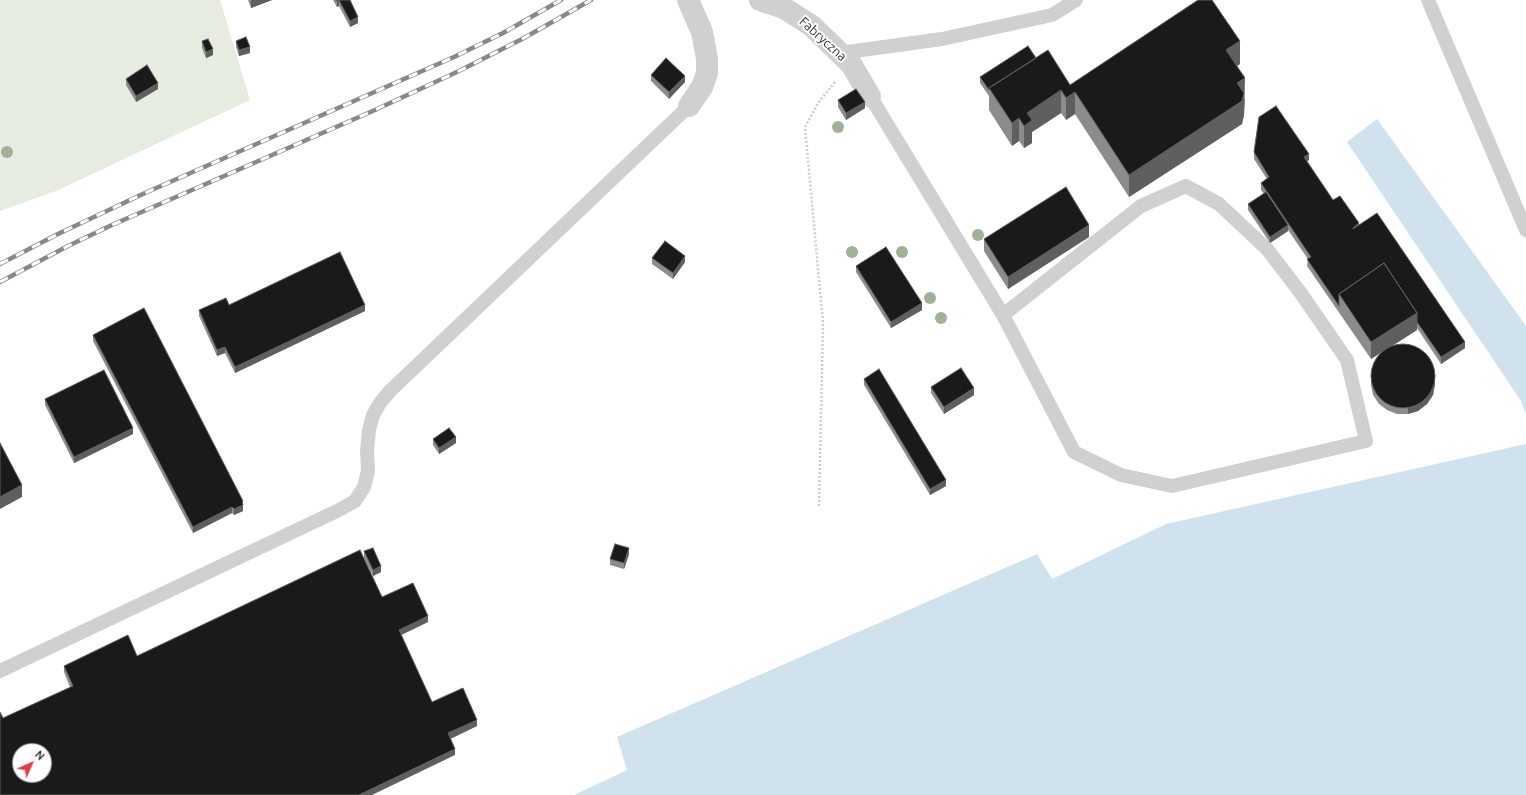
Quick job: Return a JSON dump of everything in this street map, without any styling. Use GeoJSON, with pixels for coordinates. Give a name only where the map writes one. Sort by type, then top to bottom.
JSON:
{"type":"FeatureCollection","features":[{"type":"Feature","properties":{"kind":"street"},"geometry":{"type":"LineString","coordinates":[[688,0],[702,32],[707,59],[707,73],[702,87],[689,106]]}},
{"type":"Feature","properties":{"kind":"street","name":"Fabryczna"},"geometry":{"type":"LineString","coordinates":[[760,0],[784,8],[812,26],[845,58],[870,96]]}},
{"type":"Feature","properties":{"kind":"lane"},"geometry":{"type":"LineString","coordinates":[[845,58],[1052,16],[1076,0]]}},
{"type":"Feature","properties":{"kind":"lane"},"geometry":{"type":"LineString","coordinates":[[1428,0],[1526,230]]}},
{"type":"Feature","properties":{"kind":"lane"},"geometry":{"type":"LineString","coordinates":[[870,96],[1003,315],[1074,452],[1121,475],[1172,486],[1366,440],[1347,360],[1300,292],[1267,249],[1219,204],[1186,186],[1141,206],[1003,315]]}},
{"type":"Feature","properties":{"kind":"lane"},"geometry":{"type":"LineString","coordinates":[[0,671],[340,510],[355,501],[364,487],[368,471],[369,430],[373,415],[380,403],[689,106]]}},
{"type":"Feature","properties":{"kind":"path"},"geometry":{"type":"LineString","coordinates":[[819,506],[823,323],[805,127],[845,58]]}},
{"type":"Feature","properties":{"kind":"shaded area"},"geometry":{"type":"Polygon","coordinates":[[[0,0],[220,0],[250,100],[56,191],[0,211],[0,0]]]}},
{"type":"Feature","properties":{"kind":"water"},"geometry":{"type":"Polygon","coordinates":[[[1377,119],[1526,326],[1526,414],[1521,401],[1347,142],[1377,119]]]}},
{"type":"Feature","properties":{"kind":"water"},"geometry":{"type":"Polygon","coordinates":[[[1526,444],[1526,795],[574,795],[627,770],[617,737],[1037,554],[1052,579],[1166,524],[1526,444]]]}},
{"type":"Feature","properties":{"kind":"building"},"geometry":{"type":"Polygon","coordinates":[[[339,0],[350,0],[358,17],[350,21],[339,0]]]}},
{"type":"Feature","properties":{"kind":"building"},"geometry":{"type":"Polygon","coordinates":[[[1198,0],[1212,0],[1240,41],[1226,50],[1245,78],[1237,83],[1244,93],[1242,101],[1129,175],[1075,92],[1066,98],[1061,90],[1027,113],[1032,120],[1024,126],[1019,118],[1012,123],[989,88],[1048,50],[1070,85],[1198,0]]]}},
{"type":"Feature","properties":{"kind":"building"},"geometry":{"type":"Polygon","coordinates":[[[246,37],[250,47],[239,50],[236,41],[246,37]]]}},
{"type":"Feature","properties":{"kind":"building"},"geometry":{"type":"Polygon","coordinates":[[[208,39],[213,49],[206,52],[202,41],[208,39]]]}},
{"type":"Feature","properties":{"kind":"building"},"geometry":{"type":"Polygon","coordinates":[[[1028,46],[1036,58],[989,88],[989,90],[980,77],[1028,46]]]}},
{"type":"Feature","properties":{"kind":"building"},"geometry":{"type":"Polygon","coordinates":[[[666,58],[685,76],[669,92],[651,75],[666,58]]]}},
{"type":"Feature","properties":{"kind":"building"},"geometry":{"type":"Polygon","coordinates":[[[147,65],[158,83],[136,96],[126,79],[147,65]]]}},
{"type":"Feature","properties":{"kind":"building"},"geometry":{"type":"Polygon","coordinates":[[[856,89],[865,102],[846,113],[838,100],[856,89]]]}},
{"type":"Feature","properties":{"kind":"building"},"geometry":{"type":"Polygon","coordinates":[[[1276,106],[1309,154],[1304,157],[1333,200],[1340,196],[1359,223],[1353,229],[1377,213],[1465,342],[1441,357],[1417,322],[1417,313],[1384,263],[1339,294],[1339,306],[1307,259],[1311,257],[1261,183],[1269,177],[1254,152],[1259,117],[1276,106]]]}},
{"type":"Feature","properties":{"kind":"building"},"geometry":{"type":"Polygon","coordinates":[[[1066,187],[1089,225],[1008,277],[984,239],[1066,187]]]}},
{"type":"Feature","properties":{"kind":"building"},"geometry":{"type":"Polygon","coordinates":[[[1266,192],[1288,225],[1270,237],[1248,204],[1266,192]]]}},
{"type":"Feature","properties":{"kind":"building"},"geometry":{"type":"Polygon","coordinates":[[[665,241],[685,256],[673,273],[652,258],[665,241]]]}},
{"type":"Feature","properties":{"kind":"building"},"geometry":{"type":"Polygon","coordinates":[[[886,247],[922,303],[891,322],[856,266],[886,247]]]}},
{"type":"Feature","properties":{"kind":"building"},"geometry":{"type":"Polygon","coordinates":[[[340,252],[365,305],[235,367],[225,347],[217,350],[199,310],[226,298],[229,305],[340,252]]]}},
{"type":"Feature","properties":{"kind":"building"},"geometry":{"type":"Polygon","coordinates":[[[1384,263],[1417,313],[1371,342],[1339,294],[1384,263]]]}},
{"type":"Feature","properties":{"kind":"building"},"geometry":{"type":"Polygon","coordinates":[[[144,308],[243,501],[243,505],[234,509],[232,507],[193,527],[93,335],[144,308]]]}},
{"type":"Feature","properties":{"kind":"building"},"geometry":{"type":"Polygon","coordinates":[[[1403,344],[1421,350],[1429,358],[1435,376],[1429,394],[1421,402],[1403,408],[1385,402],[1377,394],[1371,376],[1377,358],[1385,350],[1403,344]]]}},
{"type":"Feature","properties":{"kind":"building"},"geometry":{"type":"Polygon","coordinates":[[[961,368],[974,388],[944,407],[931,387],[961,368]]]}},
{"type":"Feature","properties":{"kind":"building"},"geometry":{"type":"Polygon","coordinates":[[[879,369],[946,480],[930,489],[864,379],[879,369]]]}},
{"type":"Feature","properties":{"kind":"building"},"geometry":{"type":"Polygon","coordinates":[[[104,370],[133,428],[74,457],[45,399],[104,370]]]}},
{"type":"Feature","properties":{"kind":"building"},"geometry":{"type":"Polygon","coordinates":[[[449,428],[456,437],[439,448],[433,439],[449,428]]]}},
{"type":"Feature","properties":{"kind":"building"},"geometry":{"type":"Polygon","coordinates":[[[0,443],[22,485],[0,497],[0,443]]]}},
{"type":"Feature","properties":{"kind":"building"},"geometry":{"type":"Polygon","coordinates":[[[615,544],[629,548],[624,563],[610,559],[615,544]]]}},
{"type":"Feature","properties":{"kind":"building"},"geometry":{"type":"Polygon","coordinates":[[[373,548],[381,566],[373,570],[364,551],[373,548]]]}},
{"type":"Feature","properties":{"kind":"building"},"geometry":{"type":"Polygon","coordinates":[[[360,550],[382,597],[413,583],[428,616],[399,630],[432,702],[463,688],[477,720],[448,733],[455,749],[359,795],[0,795],[0,712],[3,718],[73,686],[64,666],[128,635],[137,656],[360,550]]]}},
{"type":"Feature","properties":{"kind":"railway"},"geometry":{"type":"LineString","coordinates":[[0,264],[60,233],[145,193],[454,57],[503,33],[561,0]]}},
{"type":"Feature","properties":{"kind":"railway"},"geometry":{"type":"LineString","coordinates":[[0,282],[68,246],[112,225],[375,110],[459,71],[524,38],[591,0]]}}]}
